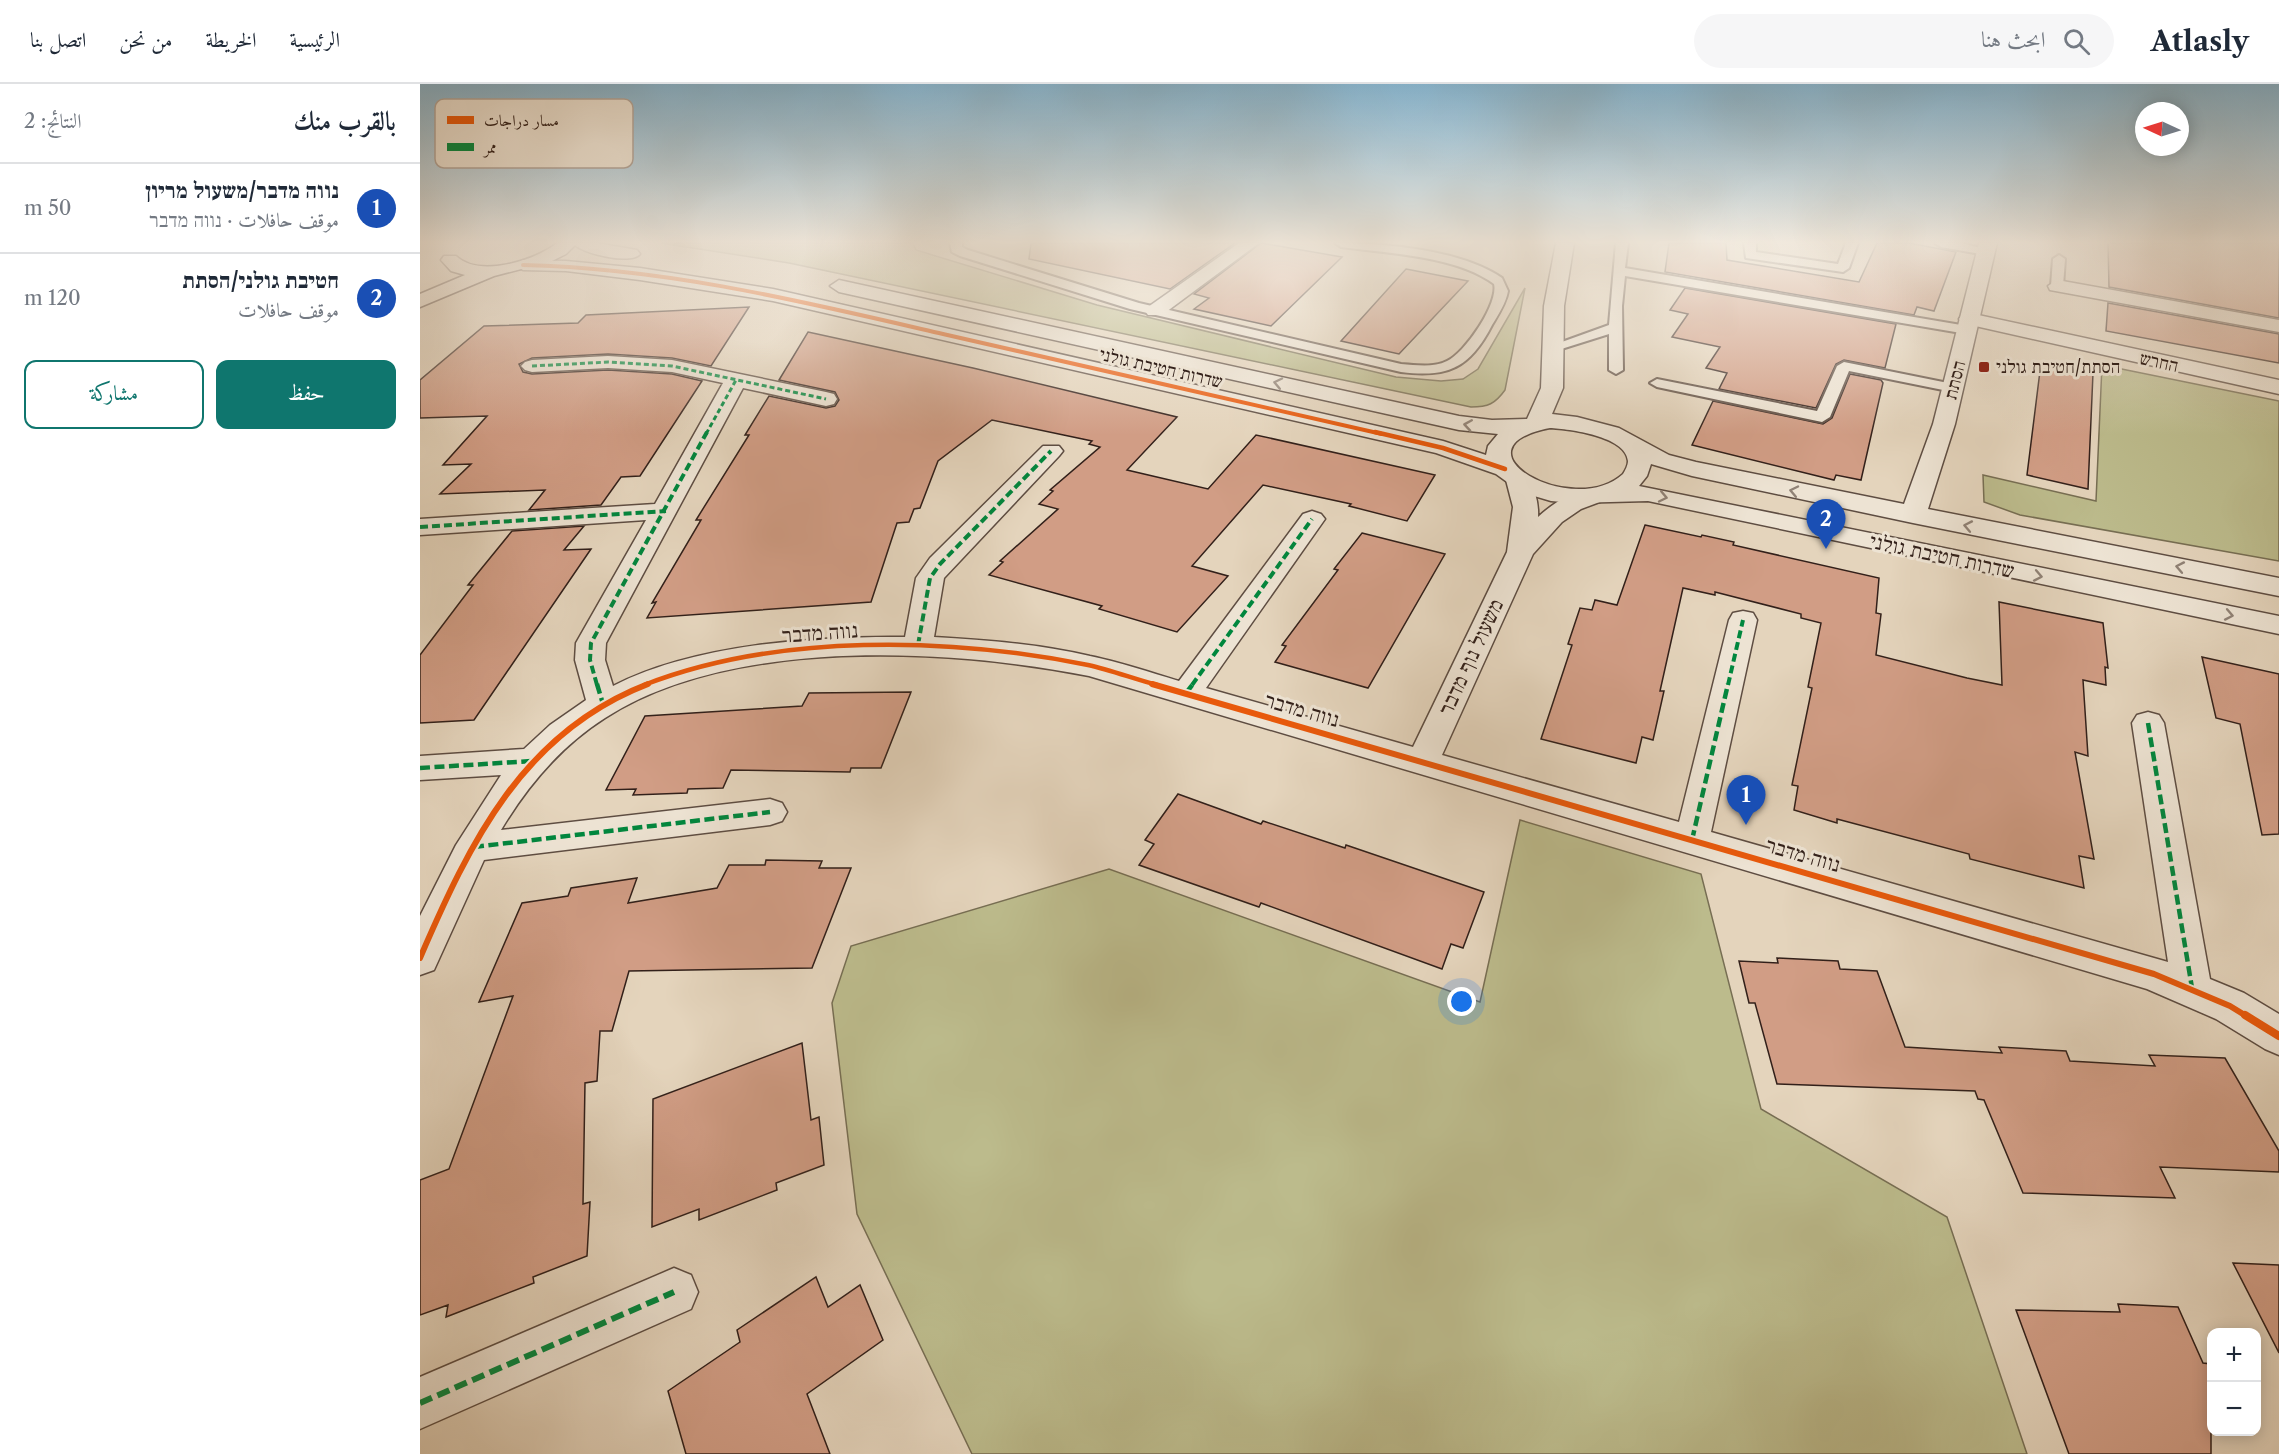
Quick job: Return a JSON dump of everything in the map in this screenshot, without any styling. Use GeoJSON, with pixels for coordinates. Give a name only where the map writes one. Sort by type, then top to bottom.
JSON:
{"type":"FeatureCollection","features":[{"type":"Feature","properties":{"kind":"street","name":"שדרות חטיבת גולני"},"geometry":{"type":"LineString","coordinates":[[825,307],[1433,446],[1511,475],[1538,490],[1559,495],[1648,494],[2279,625]]}},
{"type":"Feature","properties":{"kind":"street","name":"שדרות חטיבת גולני"},"geometry":{"type":"LineString","coordinates":[[933,307],[1459,423],[1492,428],[1577,422],[1602,428],[1661,460],[1692,470],[2279,587]]}},
{"type":"Feature","properties":{"kind":"street"},"geometry":{"type":"LineString","coordinates":[[1155,311],[1161,307]]}},
{"type":"Feature","properties":{"kind":"street"},"geometry":{"type":"LineString","coordinates":[[1532,424],[1552,388],[1555,352],[1554,307]]}},
{"type":"Feature","properties":{"kind":"street","name":"הסתת"},"geometry":{"type":"LineString","coordinates":[[1913,515],[1944,424],[1972,307]]}},
{"type":"Feature","properties":{"kind":"street"},"geometry":{"type":"LineString","coordinates":[[2173,307],[2279,326]]}},
{"type":"Feature","properties":{"kind":"street","name":"החרש"},"geometry":{"type":"LineString","coordinates":[[1968,325],[2279,387]]}},
{"type":"Feature","properties":{"kind":"street"},"geometry":{"type":"LineString","coordinates":[[1555,352],[1559,374],[1573,401],[1588,420],[1602,428]]}},
{"type":"Feature","properties":{"kind":"street"},"geometry":{"type":"LineString","coordinates":[[531,366],[644,363],[672,366],[826,399]]}},
{"type":"Feature","properties":{"kind":"street"},"geometry":{"type":"LineString","coordinates":[[603,704],[590,660],[591,643],[666,511],[736,380]]}},
{"type":"Feature","properties":{"kind":"street","name":"משעול נוף מדבר"},"geometry":{"type":"LineString","coordinates":[[1520,553],[1526,507],[1498,454],[1509,434],[1532,424]]}},
{"type":"Feature","properties":{"kind":"street","name":"משעול נוף מדבר"},"geometry":{"type":"LineString","coordinates":[[1422,762],[1520,553],[1542,525],[1559,510],[1623,486],[1636,474],[1639,460],[1630,445]]}},
{"type":"Feature","properties":{"kind":"street"},"geometry":{"type":"LineString","coordinates":[[918,645],[930,578],[940,564],[1052,451]]}},
{"type":"Feature","properties":{"kind":"street"},"geometry":{"type":"LineString","coordinates":[[420,527],[666,511]]}},
{"type":"Feature","properties":{"kind":"street"},"geometry":{"type":"LineString","coordinates":[[1186,693],[1312,519]]}},
{"type":"Feature","properties":{"kind":"street"},"geometry":{"type":"LineString","coordinates":[[1692,840],[1743,620]]}},
{"type":"Feature","properties":{"kind":"street","name":"נווה מדבר"},"geometry":{"type":"LineString","coordinates":[[420,958],[474,847],[502,800],[532,761],[566,729],[603,704],[654,680],[686,669],[733,658],[805,650],[918,645],[990,649],[1057,659],[1186,693],[2154,974],[2192,988],[2230,1006],[2279,1036]]}},
{"type":"Feature","properties":{"kind":"street"},"geometry":{"type":"LineString","coordinates":[[2148,723],[2192,988]]}},
{"type":"Feature","properties":{"kind":"street"},"geometry":{"type":"LineString","coordinates":[[420,768],[532,761]]}},
{"type":"Feature","properties":{"kind":"street"},"geometry":{"type":"LineString","coordinates":[[474,847],[770,812]]}},
{"type":"Feature","properties":{"kind":"street"},"geometry":{"type":"LineString","coordinates":[[420,1403],[674,1292]]}},
{"type":"Feature","properties":{"kind":"lane"},"geometry":{"type":"LineString","coordinates":[[1141,307],[1417,371],[1449,368],[1472,349],[1495,307]]}},
{"type":"Feature","properties":{"kind":"lane"},"geometry":{"type":"LineString","coordinates":[[1616,307],[1616,370]]}},
{"type":"Feature","properties":{"kind":"lane"},"geometry":{"type":"LineString","coordinates":[[1851,307],[1968,325]]}},
{"type":"Feature","properties":{"kind":"lane"},"geometry":{"type":"LineString","coordinates":[[1555,352],[1615,327]]}},
{"type":"Feature","properties":{"kind":"lane"},"geometry":{"type":"LineString","coordinates":[[1657,383],[1822,417],[1844,366],[1953,388]]}},
{"type":"Feature","properties":{"kind":"shaded area"},"geometry":{"type":"Polygon","coordinates":[[[997,307],[1105,307],[1396,377],[1441,381],[1463,379],[1478,369],[1514,307],[1521,307],[1505,390],[1491,404],[1471,407],[997,307]]]}},
{"type":"Feature","properties":{"kind":"shaded area"},"geometry":{"type":"Polygon","coordinates":[[[2102,365],[2279,401],[2279,561],[2020,515],[1984,502],[1983,475],[2096,501],[2102,365]]]}},
{"type":"Feature","properties":{"kind":"shaded area"},"geometry":{"type":"Polygon","coordinates":[[[1520,820],[1701,874],[1761,1109],[1947,1217],[2027,1454],[972,1454],[857,1214],[832,1003],[851,946],[1109,869],[1480,1002],[1520,820]]]}},
{"type":"Feature","properties":{"kind":"building"},"geometry":{"type":"Polygon","coordinates":[[[749,307],[711,366],[672,358],[608,354],[532,358],[519,364],[523,372],[532,374],[608,370],[672,374],[702,381],[640,476],[621,477],[601,505],[529,510],[545,490],[440,494],[471,464],[443,465],[487,416],[420,418],[420,380],[484,326],[578,323],[586,315],[749,307]]]}},
{"type":"Feature","properties":{"kind":"building"},"geometry":{"type":"Polygon","coordinates":[[[1197,307],[1291,307],[1271,326],[1194,309],[1197,307]]]}},
{"type":"Feature","properties":{"kind":"building"},"geometry":{"type":"Polygon","coordinates":[[[1372,307],[1443,307],[1399,354],[1341,341],[1372,307]]]}},
{"type":"Feature","properties":{"kind":"building"},"geometry":{"type":"Polygon","coordinates":[[[1672,307],[1796,307],[1896,324],[1885,368],[1844,360],[1836,364],[1816,408],[1719,389],[1727,373],[1706,368],[1720,347],[1672,337],[1688,314],[1670,310],[1672,307]]]}},
{"type":"Feature","properties":{"kind":"building"},"geometry":{"type":"Polygon","coordinates":[[[1867,307],[1936,307],[1934,311],[1917,307],[1914,315],[1867,307]]]}},
{"type":"Feature","properties":{"kind":"building"},"geometry":{"type":"Polygon","coordinates":[[[2108,307],[2130,307],[2279,334],[2279,363],[2106,331],[2108,307]]]}},
{"type":"Feature","properties":{"kind":"building"},"geometry":{"type":"Polygon","coordinates":[[[2218,307],[2279,307],[2279,318],[2218,307]]]}},
{"type":"Feature","properties":{"kind":"building"},"geometry":{"type":"Polygon","coordinates":[[[808,332],[973,368],[1177,417],[1127,470],[1208,489],[1256,435],[1435,475],[1407,521],[1349,506],[1351,504],[1263,485],[1192,566],[1228,576],[1177,632],[1099,609],[1102,606],[989,575],[1003,562],[1000,561],[1058,509],[1039,504],[1053,491],[1050,490],[1100,447],[1089,444],[1092,441],[992,420],[938,461],[920,508],[914,509],[909,522],[897,523],[871,602],[647,618],[656,602],[652,603],[701,520],[696,520],[749,435],[745,435],[769,396],[826,408],[835,406],[839,400],[835,392],[779,380],[808,332]]]}},
{"type":"Feature","properties":{"kind":"building"},"geometry":{"type":"Polygon","coordinates":[[[2041,363],[2093,373],[2088,489],[2027,475],[2041,363]]]}},
{"type":"Feature","properties":{"kind":"building"},"geometry":{"type":"Polygon","coordinates":[[[1850,374],[1881,380],[1883,383],[1861,480],[1836,475],[1834,480],[1692,445],[1713,401],[1823,424],[1832,418],[1850,374]]]}},
{"type":"Feature","properties":{"kind":"building"},"geometry":{"type":"Polygon","coordinates":[[[1645,525],[1734,542],[1733,545],[1879,578],[1876,613],[1881,614],[1876,655],[1967,678],[2002,685],[1999,602],[2103,623],[2108,668],[2105,667],[2106,685],[2083,680],[2088,756],[2075,752],[2094,859],[2079,856],[2084,888],[1970,859],[1969,854],[1837,819],[1837,823],[1794,810],[1798,786],[1792,785],[1812,688],[1808,687],[1821,623],[1801,618],[1801,614],[1715,592],[1715,595],[1683,588],[1660,691],[1664,691],[1653,740],[1642,737],[1636,763],[1541,739],[1572,645],[1568,644],[1580,608],[1592,610],[1595,600],[1617,605],[1645,525]]]}},
{"type":"Feature","properties":{"kind":"building"},"geometry":{"type":"Polygon","coordinates":[[[584,526],[564,550],[591,549],[474,720],[420,723],[420,655],[473,585],[468,585],[512,531],[584,526]]]}},
{"type":"Feature","properties":{"kind":"building"},"geometry":{"type":"Polygon","coordinates":[[[1362,533],[1445,554],[1368,688],[1275,662],[1286,646],[1282,645],[1338,570],[1334,569],[1362,533]]]}},
{"type":"Feature","properties":{"kind":"building"},"geometry":{"type":"Polygon","coordinates":[[[2202,657],[2279,674],[2279,834],[2262,835],[2240,724],[2216,718],[2202,657]]]}},
{"type":"Feature","properties":{"kind":"building"},"geometry":{"type":"Polygon","coordinates":[[[911,692],[881,768],[851,768],[850,772],[731,770],[723,788],[688,789],[687,793],[633,795],[636,789],[606,790],[645,716],[802,706],[809,693],[911,692]]]}},
{"type":"Feature","properties":{"kind":"building"},"geometry":{"type":"Polygon","coordinates":[[[1178,794],[1261,824],[1263,821],[1345,848],[1346,845],[1484,892],[1463,948],[1451,944],[1442,969],[1261,903],[1259,907],[1139,865],[1154,844],[1145,840],[1178,794]]]}},
{"type":"Feature","properties":{"kind":"building"},"geometry":{"type":"Polygon","coordinates":[[[766,860],[822,861],[819,868],[851,868],[812,968],[629,971],[612,1031],[600,1031],[597,1081],[585,1083],[583,1204],[590,1202],[587,1256],[533,1277],[534,1283],[446,1317],[448,1305],[420,1315],[420,1180],[449,1169],[513,996],[479,1002],[522,903],[568,896],[571,888],[637,878],[628,903],[717,888],[729,865],[765,865],[766,860]]]}},
{"type":"Feature","properties":{"kind":"building"},"geometry":{"type":"Polygon","coordinates":[[[1777,958],[1838,961],[1840,969],[1877,971],[1905,1047],[2002,1053],[1999,1047],[2066,1051],[2070,1061],[2155,1066],[2149,1055],[2225,1058],[2279,1151],[2279,1172],[2160,1167],[2175,1198],[2023,1193],[1984,1100],[1978,1099],[1975,1091],[1777,1084],[1755,1003],[1749,1003],[1739,961],[1778,963],[1777,958]]]}},
{"type":"Feature","properties":{"kind":"building"},"geometry":{"type":"Polygon","coordinates":[[[802,1043],[811,1120],[819,1117],[824,1165],[776,1183],[777,1190],[699,1220],[699,1209],[652,1227],[653,1099],[802,1043]]]}},
{"type":"Feature","properties":{"kind":"building"},"geometry":{"type":"Polygon","coordinates":[[[2233,1263],[2279,1265],[2279,1353],[2233,1263]]]}},
{"type":"Feature","properties":{"kind":"building"},"geometry":{"type":"Polygon","coordinates":[[[816,1277],[828,1307],[860,1285],[883,1340],[807,1394],[830,1454],[686,1454],[668,1391],[740,1342],[737,1330],[816,1277]]]}},
{"type":"Feature","properties":{"kind":"building"},"geometry":{"type":"Polygon","coordinates":[[[2118,1304],[2178,1307],[2203,1363],[2207,1364],[2207,1436],[2211,1436],[2211,1454],[2069,1454],[2016,1310],[2120,1312],[2118,1304]]]}},
{"type":"Feature","properties":{"kind":"marked path"},"geometry":{"type":"LineString","coordinates":[[532,366],[608,362],[672,366],[826,399]]}},
{"type":"Feature","properties":{"kind":"marked path"},"geometry":{"type":"LineString","coordinates":[[603,704],[590,660],[591,643],[736,380]]}},
{"type":"Feature","properties":{"kind":"marked path"},"geometry":{"type":"LineString","coordinates":[[918,645],[930,578],[940,564],[1051,451]]}},
{"type":"Feature","properties":{"kind":"marked path"},"geometry":{"type":"LineString","coordinates":[[420,527],[666,511]]}},
{"type":"Feature","properties":{"kind":"marked path"},"geometry":{"type":"LineString","coordinates":[[1186,693],[1312,519]]}},
{"type":"Feature","properties":{"kind":"marked path"},"geometry":{"type":"LineString","coordinates":[[1692,840],[1743,620]]}},
{"type":"Feature","properties":{"kind":"marked path"},"geometry":{"type":"LineString","coordinates":[[2148,723],[2192,988]]}},
{"type":"Feature","properties":{"kind":"marked path"},"geometry":{"type":"LineString","coordinates":[[420,768],[532,761]]}},
{"type":"Feature","properties":{"kind":"marked path"},"geometry":{"type":"LineString","coordinates":[[474,847],[770,812]]}},
{"type":"Feature","properties":{"kind":"marked path"},"geometry":{"type":"LineString","coordinates":[[420,1403],[674,1292]]}},
{"type":"Feature","properties":{"kind":"cycle path"},"geometry":{"type":"LineString","coordinates":[[825,307],[1443,448],[1505,469]]}},
{"type":"Feature","properties":{"kind":"cycle path"},"geometry":{"type":"LineString","coordinates":[[420,958],[468,855],[498,805],[532,761],[562,733],[594,709],[666,676],[744,658],[784,652],[859,647],[958,648],[1025,654],[1091,666],[2154,974],[2230,1006],[2279,1036]]}},
{"type":"Feature","properties":{"kind":"place","name":"הסתת/חטיבת גולני"},"geometry":{"type":"Point","coordinates":[1984,367]}},
{"type":"Feature","properties":{"kind":"place","name":"חטיבת גולני/הסתת"},"geometry":{"type":"Point","coordinates":[1826,549]}},
{"type":"Feature","properties":{"kind":"place","name":"נווה מדבר/משעול מריון"},"geometry":{"type":"Point","coordinates":[1746,825]}}]}
